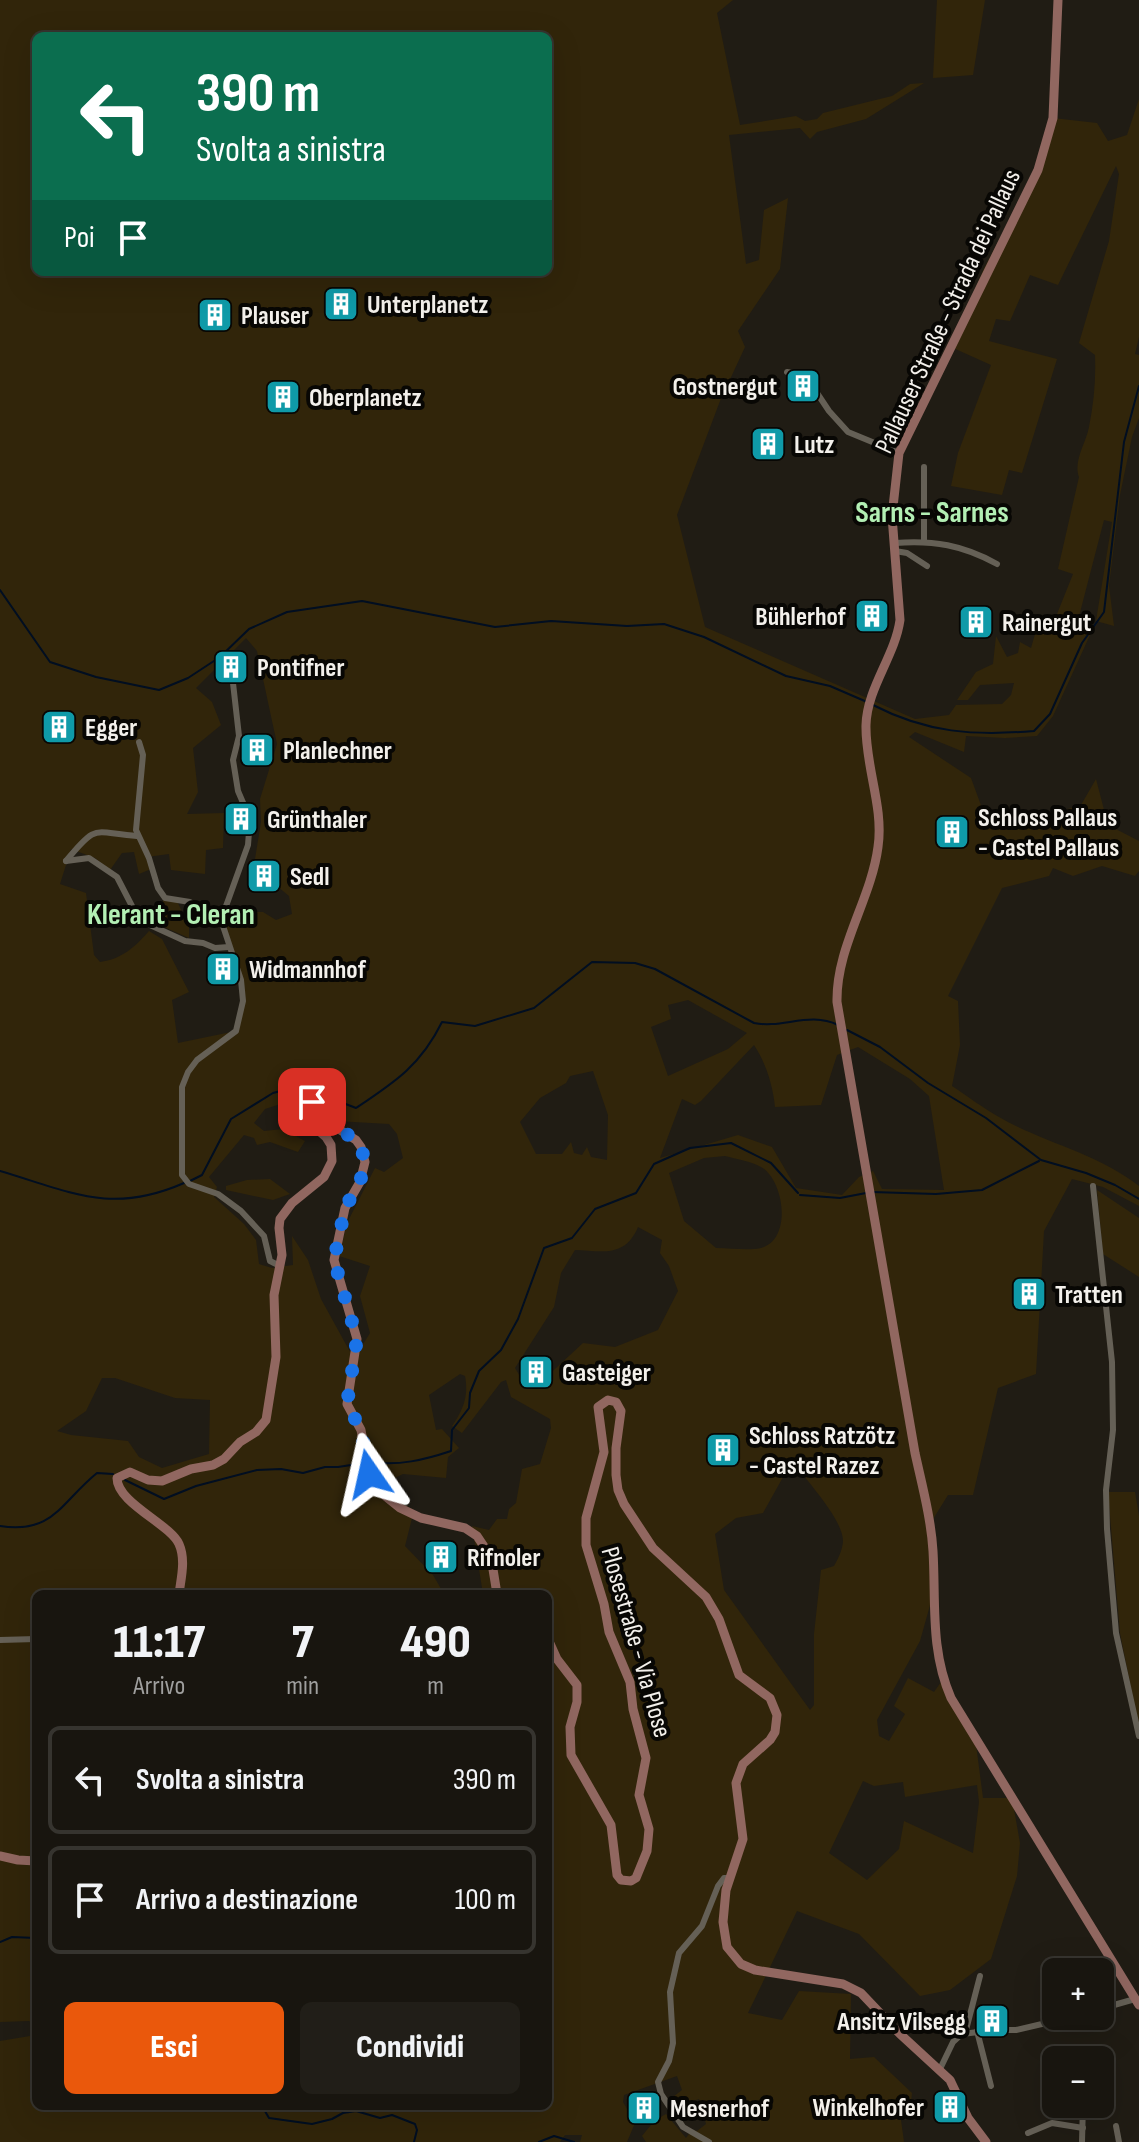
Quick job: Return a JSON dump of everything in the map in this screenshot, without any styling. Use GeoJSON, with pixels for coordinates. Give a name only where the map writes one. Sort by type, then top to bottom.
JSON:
{"type":"FeatureCollection","features":[{"type":"Feature","properties":{"kind":"street","name":"Pallauser Straße - Strada dei Pallaus"},"geometry":{"type":"LineString","coordinates":[[1058,0],[1053,118],[1038,170],[899,453],[892,499],[900,620],[898,635],[868,712],[866,725],[879,845],[840,971],[837,996],[862,1155],[930,1525],[934,1629],[943,1680],[951,1698],[1138,2001]]}},
{"type":"Feature","properties":{"kind":"street"},"geometry":{"type":"LineString","coordinates":[[787,372],[805,375],[829,411],[848,432],[899,453]]}},
{"type":"Feature","properties":{"kind":"street"},"geometry":{"type":"LineString","coordinates":[[924,467],[924,541]]}},
{"type":"Feature","properties":{"kind":"street"},"geometry":{"type":"LineString","coordinates":[[895,547],[924,541],[954,545],[997,564]]}},
{"type":"Feature","properties":{"kind":"street"},"geometry":{"type":"LineString","coordinates":[[895,547],[927,566]]}},
{"type":"Feature","properties":{"kind":"street"},"geometry":{"type":"LineString","coordinates":[[222,665],[233,683],[239,736],[233,760],[238,791],[248,812],[250,826],[248,845],[221,920],[241,980],[242,1014],[236,1031],[197,1060],[182,1087],[182,1171],[187,1183],[218,1194],[235,1206],[264,1236],[270,1261],[280,1266]]}},
{"type":"Feature","properties":{"kind":"street"},"geometry":{"type":"LineString","coordinates":[[139,742],[143,755],[137,836],[149,858],[163,897],[190,902],[221,920]]}},
{"type":"Feature","properties":{"kind":"street"},"geometry":{"type":"LineString","coordinates":[[137,836],[95,831],[66,861],[89,858],[115,875],[133,908],[150,925],[185,941],[215,948],[229,947]]}},
{"type":"Feature","properties":{"kind":"street"},"geometry":{"type":"LineString","coordinates":[[179,1590],[183,1559],[179,1544],[170,1532],[148,1518],[120,1489],[117,1478],[130,1472],[148,1480],[162,1481],[191,1469],[213,1465],[264,1425],[276,1362],[274,1295],[282,1255],[280,1219],[292,1203],[324,1177],[332,1161],[331,1145],[326,1137],[306,1122],[301,1113],[307,1103],[316,1102],[337,1128],[356,1140],[365,1162],[360,1182],[345,1208],[334,1260],[357,1339],[347,1404],[361,1430],[369,1474],[379,1491],[413,1515],[465,1528],[481,1541],[491,1557],[496,1590]]}},
{"type":"Feature","properties":{"kind":"street"},"geometry":{"type":"LineString","coordinates":[[1093,1186],[1112,1362],[1113,1430],[1106,1490],[1108,1544],[1116,1633],[1139,1736]]}},
{"type":"Feature","properties":{"kind":"street","name":"Plosestraße - Via Plose"},"geometry":{"type":"LineString","coordinates":[[552,1648],[577,1685],[577,1702],[570,1727],[571,1755],[611,1825],[617,1875],[621,1880],[631,1881],[644,1863],[649,1839],[639,1795],[645,1767],[644,1746],[633,1709],[630,1682],[609,1632],[586,1545],[586,1518],[604,1452],[598,1407],[608,1400],[616,1402],[621,1411],[616,1475],[624,1504],[645,1539],[706,1597],[715,1610],[739,1675],[770,1698],[775,1707],[775,1732],[748,1758],[738,1776],[736,1792],[743,1839],[724,1907],[727,1947],[736,1960],[759,1972],[855,1989],[950,2080],[968,2118],[986,2142]]}},
{"type":"Feature","properties":{"kind":"street"},"geometry":{"type":"LineString","coordinates":[[0,1640],[32,1639]]}},
{"type":"Feature","properties":{"kind":"street"},"geometry":{"type":"LineString","coordinates":[[0,1856],[32,1861]]}},
{"type":"Feature","properties":{"kind":"street"},"geometry":{"type":"LineString","coordinates":[[709,2142],[683,2127],[658,2086],[673,2043],[670,1992],[679,1953],[702,1926],[718,1886],[724,1878],[730,1878]]}},
{"type":"Feature","properties":{"kind":"street"},"geometry":{"type":"LineString","coordinates":[[940,2069],[953,2042],[968,2025],[980,1976]]}},
{"type":"Feature","properties":{"kind":"street"},"geometry":{"type":"LineString","coordinates":[[1114,2006],[1138,2001]]}},
{"type":"Feature","properties":{"kind":"street"},"geometry":{"type":"LineString","coordinates":[[962,2034],[1016,2030],[1042,2022]]}},
{"type":"Feature","properties":{"kind":"street"},"geometry":{"type":"LineString","coordinates":[[977,2031],[991,2086]]}},
{"type":"Feature","properties":{"kind":"street"},"geometry":{"type":"LineString","coordinates":[[1082,2142],[1083,2118]]}},
{"type":"Feature","properties":{"kind":"street"},"geometry":{"type":"LineString","coordinates":[[1028,2133],[1052,2123],[1083,2128]]}},
{"type":"Feature","properties":{"kind":"street"},"geometry":{"type":"LineString","coordinates":[[1116,2126],[1119,2142]]}},
{"type":"Feature","properties":{"kind":"shaded area"},"geometry":{"type":"Polygon","coordinates":[[[0,0],[733,0],[717,13],[740,125],[796,116],[805,121],[817,119],[823,113],[892,96],[910,84],[924,83],[866,119],[817,132],[810,139],[800,128],[729,135],[746,264],[759,260],[764,210],[788,198],[780,269],[738,331],[745,347],[720,401],[677,515],[705,627],[915,719],[949,715],[956,705],[1002,704],[1011,695],[1014,683],[980,685],[968,700],[957,700],[976,672],[993,664],[996,636],[1007,657],[1018,653],[1020,642],[1031,648],[1038,624],[1051,629],[1073,574],[1058,569],[1079,477],[1079,458],[1089,427],[1095,373],[1095,355],[1079,343],[1109,241],[1119,174],[1116,166],[1058,285],[1030,275],[1010,321],[996,319],[989,341],[1057,359],[1022,473],[1009,470],[1002,495],[951,486],[958,453],[991,365],[951,347],[984,268],[1030,182],[1053,118],[1097,123],[1108,141],[1127,135],[1139,99],[1139,337],[1135,354],[1139,355],[1139,418],[1120,495],[1109,586],[1114,626],[1096,621],[1112,522],[1104,520],[1076,628],[1090,635],[1053,716],[1037,736],[966,736],[964,752],[915,732],[909,737],[971,778],[986,819],[1035,810],[1038,818],[1081,805],[1096,779],[1108,825],[1139,841],[1139,871],[1135,876],[1102,866],[1073,876],[1053,868],[1049,876],[1002,888],[948,996],[958,1001],[960,1045],[952,1086],[999,1117],[1106,1165],[1139,1186],[1139,1206],[1103,1187],[1072,1179],[1044,1231],[1036,1374],[998,1388],[973,1495],[948,1495],[930,1524],[934,1591],[920,1641],[877,1720],[879,1736],[889,1741],[905,1714],[894,1706],[908,1678],[934,1692],[941,1682],[974,1729],[983,1798],[1012,1798],[1020,1843],[1017,1876],[991,1959],[950,1990],[920,1996],[859,1934],[797,1911],[748,2013],[782,2020],[799,1991],[851,1994],[850,2059],[874,2057],[912,2093],[910,2111],[901,2120],[904,2142],[646,2142],[642,2136],[655,2120],[666,2114],[686,2138],[692,2130],[697,2131],[706,2124],[699,2099],[675,2108],[669,2100],[682,2090],[677,2076],[624,2095],[623,2102],[635,2123],[627,2142],[580,2142],[582,2135],[565,2135],[560,2142],[0,2142],[0,2041],[32,2036],[32,2110],[552,2110],[552,1590],[482,1590],[472,1526],[489,1530],[497,1519],[507,1519],[509,1509],[516,1503],[522,1469],[540,1464],[551,1428],[550,1419],[511,1397],[506,1380],[501,1382],[462,1433],[452,1426],[464,1402],[465,1376],[460,1374],[429,1395],[436,1430],[442,1429],[459,1448],[448,1457],[446,1478],[403,1474],[384,1483],[389,1496],[414,1510],[405,1546],[433,1575],[442,1590],[32,1590],[32,2023],[0,2022],[0,0]],[[246,638],[196,688],[212,702],[221,725],[193,748],[198,792],[187,814],[224,813],[223,848],[206,850],[205,874],[171,870],[169,854],[147,857],[151,869],[139,874],[134,852],[122,853],[110,870],[95,858],[71,849],[60,884],[86,893],[94,955],[100,962],[128,951],[149,931],[162,939],[189,992],[172,1000],[178,1043],[236,1031],[243,1001],[225,926],[230,912],[263,912],[276,920],[292,914],[289,896],[277,886],[273,861],[254,865],[261,822],[260,799],[277,744],[257,651],[246,638]],[[688,1000],[668,1005],[671,1019],[651,1027],[668,1076],[728,1049],[747,1033],[688,1000]],[[754,1045],[695,1105],[682,1099],[660,1158],[738,1135],[772,1147],[796,1188],[842,1195],[859,1177],[873,1171],[882,1189],[944,1190],[929,1096],[910,1079],[858,1047],[837,1055],[821,1105],[775,1107],[768,1075],[754,1045]],[[593,1071],[570,1076],[566,1083],[540,1098],[520,1122],[536,1154],[562,1154],[571,1142],[574,1153],[582,1155],[587,1147],[591,1157],[607,1160],[608,1115],[593,1071]],[[312,1094],[265,1109],[254,1123],[264,1131],[283,1129],[305,1141],[298,1152],[270,1142],[257,1145],[254,1138],[244,1135],[209,1177],[217,1187],[214,1197],[244,1224],[256,1240],[259,1264],[272,1268],[293,1265],[292,1236],[308,1260],[321,1299],[354,1359],[370,1333],[360,1296],[370,1266],[339,1256],[347,1223],[375,1168],[384,1172],[403,1158],[397,1134],[389,1124],[336,1121],[328,1099],[312,1094]],[[725,1156],[704,1158],[669,1173],[684,1221],[716,1248],[761,1248],[771,1242],[778,1233],[782,1209],[780,1196],[769,1174],[761,1167],[725,1156]],[[638,1227],[626,1244],[612,1250],[575,1250],[561,1273],[554,1307],[515,1368],[521,1378],[542,1381],[583,1343],[615,1347],[658,1330],[678,1291],[669,1266],[660,1253],[662,1240],[638,1227]],[[102,1378],[86,1411],[57,1431],[128,1441],[139,1457],[162,1468],[209,1454],[210,1400],[175,1398],[115,1378],[102,1378]],[[792,1461],[763,1513],[736,1518],[715,1534],[724,1590],[810,1710],[814,1705],[814,1634],[821,1570],[834,1566],[841,1552],[842,1533],[823,1500],[792,1461]],[[863,1781],[829,1853],[867,1880],[899,1849],[904,1821],[973,1853],[979,1802],[977,1785],[905,1797],[903,1782],[874,1786],[863,1781]]]}},
{"type":"Feature","properties":{"kind":"shaded area"},"geometry":{"type":"Polygon","coordinates":[[[937,0],[985,0],[973,75],[933,78],[937,0]]]}},
{"type":"Feature","properties":{"kind":"shaded area"},"geometry":{"type":"Polygon","coordinates":[[[164,900],[177,901],[189,927],[189,938],[148,920],[164,900]]]}},
{"type":"Feature","properties":{"kind":"shaded area"},"geometry":{"type":"Polygon","coordinates":[[[270,1179],[290,1194],[273,1200],[226,1190],[226,1186],[247,1180],[270,1179]]]}},
{"type":"Feature","properties":{"kind":"shaded area"},"geometry":{"type":"Polygon","coordinates":[[[1097,1190],[1139,1218],[1139,1277],[1103,1254],[1097,1190]]]}},
{"type":"Feature","properties":{"kind":"shaded area"},"geometry":{"type":"Polygon","coordinates":[[[1108,1492],[1135,1492],[1139,1516],[1139,1727],[1120,1633],[1108,1492]]]}},
{"type":"Feature","properties":{"kind":"waterway"},"geometry":{"type":"LineString","coordinates":[[873,705],[912,722],[971,732],[1034,731],[1050,714],[1082,643],[1104,612],[1124,442],[1139,386]]}},
{"type":"Feature","properties":{"kind":"waterway"},"geometry":{"type":"LineString","coordinates":[[0,590],[50,662],[96,677],[159,690],[188,678],[220,657],[249,629],[287,612],[362,601],[495,627],[551,621],[627,626],[664,624],[704,637],[786,676],[830,686],[867,702]]}},
{"type":"Feature","properties":{"kind":"waterway"},"geometry":{"type":"LineString","coordinates":[[190,1181],[202,1175],[231,1119],[273,1093],[299,1086],[356,1108],[406,1071],[425,1050],[442,1022],[475,1026],[534,1008],[592,962],[635,963],[655,969],[754,1023],[817,1020],[838,1025]]}},
{"type":"Feature","properties":{"kind":"waterway"},"geometry":{"type":"LineString","coordinates":[[847,1030],[880,1047],[928,1083],[986,1118],[1041,1160],[1086,1173],[1139,1199]]}},
{"type":"Feature","properties":{"kind":"waterway"},"geometry":{"type":"LineString","coordinates":[[370,1462],[411,1461],[451,1451],[452,1430],[469,1408],[470,1393],[479,1371],[501,1350],[518,1319],[544,1248],[572,1238],[595,1209],[636,1193],[654,1164],[690,1148],[731,1143],[771,1163],[798,1193]]}},
{"type":"Feature","properties":{"kind":"waterway"},"geometry":{"type":"LineString","coordinates":[[872,1192],[936,1194],[982,1190],[1039,1161]]}},
{"type":"Feature","properties":{"kind":"waterway"},"geometry":{"type":"LineString","coordinates":[[0,1171],[70,1192],[112,1199],[158,1193],[184,1183]]}},
{"type":"Feature","properties":{"kind":"waterway"},"geometry":{"type":"LineString","coordinates":[[800,1195],[840,1198],[866,1193]]}},
{"type":"Feature","properties":{"kind":"waterway"},"geometry":{"type":"LineString","coordinates":[[125,1480],[164,1499],[196,1486],[257,1470],[281,1469],[303,1473],[364,1463]]}},
{"type":"Feature","properties":{"kind":"waterway"},"geometry":{"type":"LineString","coordinates":[[0,1526],[18,1527],[45,1521],[97,1473],[113,1474]]}},
{"type":"Feature","properties":{"kind":"waterway"},"geometry":{"type":"LineString","coordinates":[[0,1942],[12,1937],[32,1938]]}},
{"type":"Feature","properties":{"kind":"waterway"},"geometry":{"type":"LineString","coordinates":[[264,2110],[269,2118],[312,2124],[356,2111],[380,2118],[392,2115],[415,2124],[414,2142]]}},
{"type":"Feature","properties":{"kind":"waterway"},"geometry":{"type":"LineString","coordinates":[[539,2142],[554,2136],[574,2142]]}},
{"type":"Feature","properties":{"kind":"place","name":"Unterplanetz"},"geometry":{"type":"Point","coordinates":[341,304]}},
{"type":"Feature","properties":{"kind":"place","name":"Plauser"},"geometry":{"type":"Point","coordinates":[215,315]}},
{"type":"Feature","properties":{"kind":"place","name":"Gostnergut"},"geometry":{"type":"Point","coordinates":[803,386]}},
{"type":"Feature","properties":{"kind":"place","name":"Oberplanetz"},"geometry":{"type":"Point","coordinates":[283,397]}},
{"type":"Feature","properties":{"kind":"place","name":"Lutz"},"geometry":{"type":"Point","coordinates":[768,444]}},
{"type":"Feature","properties":{"kind":"place","name":"Bühlerhof"},"geometry":{"type":"Point","coordinates":[872,616]}},
{"type":"Feature","properties":{"kind":"place","name":"Rainergut"},"geometry":{"type":"Point","coordinates":[976,622]}},
{"type":"Feature","properties":{"kind":"place","name":"Pontifner"},"geometry":{"type":"Point","coordinates":[231,667]}},
{"type":"Feature","properties":{"kind":"place","name":"Egger"},"geometry":{"type":"Point","coordinates":[59,727]}},
{"type":"Feature","properties":{"kind":"place","name":"Planlechner"},"geometry":{"type":"Point","coordinates":[257,750]}},
{"type":"Feature","properties":{"kind":"place","name":"Grünthaler"},"geometry":{"type":"Point","coordinates":[241,819]}},
{"type":"Feature","properties":{"kind":"place","name":"Schloss Pallaus - Castel Pallaus"},"geometry":{"type":"Point","coordinates":[952,832]}},
{"type":"Feature","properties":{"kind":"place","name":"Sedl"},"geometry":{"type":"Point","coordinates":[264,876]}},
{"type":"Feature","properties":{"kind":"place","name":"Widmannhof"},"geometry":{"type":"Point","coordinates":[223,969]}},
{"type":"Feature","properties":{"kind":"place","name":"Tratten"},"geometry":{"type":"Point","coordinates":[1029,1294]}},
{"type":"Feature","properties":{"kind":"place","name":"Gasteiger"},"geometry":{"type":"Point","coordinates":[536,1372]}},
{"type":"Feature","properties":{"kind":"place","name":"Schloss Ratzötz - Castel Razez"},"geometry":{"type":"Point","coordinates":[723,1450]}},
{"type":"Feature","properties":{"kind":"place","name":"Rifnoler"},"geometry":{"type":"Point","coordinates":[441,1557]}},
{"type":"Feature","properties":{"kind":"place","name":"Ansitz Vilsegg"},"geometry":{"type":"Point","coordinates":[992,2021]}},
{"type":"Feature","properties":{"kind":"place","name":"Winkelhofer"},"geometry":{"type":"Point","coordinates":[950,2107]}},
{"type":"Feature","properties":{"kind":"place","name":"Mesnerhof"},"geometry":{"type":"Point","coordinates":[644,2108]}},
{"type":"Feature","properties":{"kind":"district","name":"Sarns - Sarnes"},"geometry":{"type":"Point","coordinates":[932,512]}},
{"type":"Feature","properties":{"kind":"district","name":"Klerant - Cleran"},"geometry":{"type":"Point","coordinates":[171,914]}},
{"type":"Feature","properties":{"kind":"route"},"geometry":{"type":"LineString","coordinates":[[312,1102],[320,1104],[337,1128],[356,1140],[364,1154],[364,1172],[345,1208],[334,1260],[357,1339],[347,1404],[361,1430],[369,1474]]}}]}
